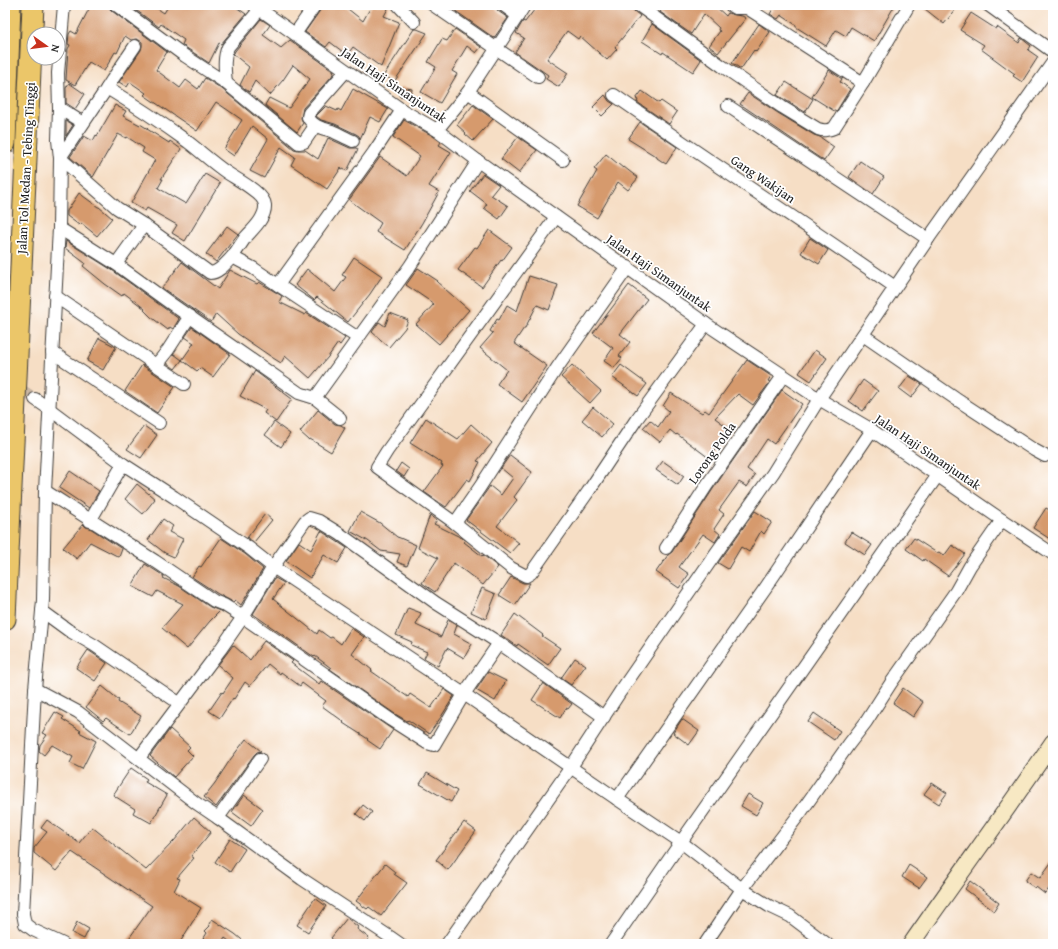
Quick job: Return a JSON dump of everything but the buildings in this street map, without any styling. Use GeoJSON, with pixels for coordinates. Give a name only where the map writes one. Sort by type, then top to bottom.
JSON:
{"type":"FeatureCollection","features":[{"type":"Feature","properties":{"kind":"highway","name":"Jalan Tol Medan - Tebing Tinggi"},"geometry":{"type":"LineString","coordinates":[[5,619],[33,5]]}},
{"type":"Feature","properties":{"kind":"highway","name":"Jalan Tol Medan - Tebing Tinggi"},"geometry":{"type":"LineString","coordinates":[[5,142],[10,7]]}},
{"type":"Feature","properties":{"kind":"street"},"geometry":{"type":"LineString","coordinates":[[63,944],[33,930],[25,924],[23,914],[35,689],[43,600],[44,491],[59,228],[60,158],[58,140],[58,73],[64,5]]}},
{"type":"Feature","properties":{"kind":"street"},"geometry":{"type":"LineString","coordinates":[[116,5],[185,56],[226,83],[299,143],[304,142],[315,126]]}},
{"type":"Feature","properties":{"kind":"street"},"geometry":{"type":"LineString","coordinates":[[295,34],[316,5]]}},
{"type":"Feature","properties":{"kind":"street"},"geometry":{"type":"LineString","coordinates":[[398,5],[414,22]]}},
{"type":"Feature","properties":{"kind":"street"},"geometry":{"type":"LineString","coordinates":[[433,5],[538,77]]}},
{"type":"Feature","properties":{"kind":"street"},"geometry":{"type":"LineString","coordinates":[[503,5],[518,16]]}},
{"type":"Feature","properties":{"kind":"street"},"geometry":{"type":"LineString","coordinates":[[437,130],[468,92],[525,5]]}},
{"type":"Feature","properties":{"kind":"street"},"geometry":{"type":"LineString","coordinates":[[638,5],[655,10],[722,66],[776,103],[818,129],[828,131],[834,128],[863,83],[909,5]]}},
{"type":"Feature","properties":{"kind":"street"},"geometry":{"type":"LineString","coordinates":[[730,5],[735,8],[747,8],[863,83]]}},
{"type":"Feature","properties":{"kind":"street"},"geometry":{"type":"LineString","coordinates":[[988,5],[1053,52]]}},
{"type":"Feature","properties":{"kind":"street"},"geometry":{"type":"LineString","coordinates":[[226,83],[225,55],[228,47],[257,7]]}},
{"type":"Feature","properties":{"kind":"street","name":"Jalan Haji Simanjuntak"},"geometry":{"type":"LineString","coordinates":[[257,7],[402,110],[437,130],[706,324],[819,399],[872,430],[1053,554]]}},
{"type":"Feature","properties":{"kind":"street"},"geometry":{"type":"LineString","coordinates":[[60,158],[135,46]]}},
{"type":"Feature","properties":{"kind":"street"},"geometry":{"type":"LineString","coordinates":[[447,944],[716,553],[773,473],[819,399],[895,287],[1053,62]]}},
{"type":"Feature","properties":{"kind":"street"},"geometry":{"type":"LineString","coordinates":[[346,71],[309,113],[308,117],[315,126],[333,131],[353,141]]}},
{"type":"Feature","properties":{"kind":"street"},"geometry":{"type":"LineString","coordinates":[[60,158],[116,208],[144,225],[210,273],[214,273],[233,256],[247,236],[259,223],[264,212],[265,205],[264,201],[256,192],[227,173],[151,116],[107,88]]}},
{"type":"Feature","properties":{"kind":"street"},"geometry":{"type":"LineString","coordinates":[[468,92],[563,160]]}},
{"type":"Feature","properties":{"kind":"street","name":"Gang Wakijan"},"geometry":{"type":"LineString","coordinates":[[614,95],[895,287]]}},
{"type":"Feature","properties":{"kind":"street"},"geometry":{"type":"LineString","coordinates":[[728,106],[928,239]]}},
{"type":"Feature","properties":{"kind":"street"},"geometry":{"type":"LineString","coordinates":[[59,108],[83,123]]}},
{"type":"Feature","properties":{"kind":"street"},"geometry":{"type":"LineString","coordinates":[[278,285],[374,152],[402,110]]}},
{"type":"Feature","properties":{"kind":"street"},"geometry":{"type":"LineString","coordinates":[[315,398],[410,266],[478,161]]}},
{"type":"Feature","properties":{"kind":"street"},"geometry":{"type":"LineString","coordinates":[[556,217],[376,467],[455,523],[511,568],[526,576],[531,573],[636,420],[706,324]]}},
{"type":"Feature","properties":{"kind":"street"},"geometry":{"type":"LineString","coordinates":[[116,264],[144,225]]}},
{"type":"Feature","properties":{"kind":"street"},"geometry":{"type":"LineString","coordinates":[[59,228],[116,264],[299,393],[315,398],[340,418]]}},
{"type":"Feature","properties":{"kind":"street"},"geometry":{"type":"LineString","coordinates":[[233,256],[358,338]]}},
{"type":"Feature","properties":{"kind":"street"},"geometry":{"type":"LineString","coordinates":[[455,523],[558,368],[628,267]]}},
{"type":"Feature","properties":{"kind":"street"},"geometry":{"type":"LineString","coordinates":[[55,296],[184,384]]}},
{"type":"Feature","properties":{"kind":"street"},"geometry":{"type":"LineString","coordinates":[[156,365],[168,350],[190,316]]}},
{"type":"Feature","properties":{"kind":"street"},"geometry":{"type":"LineString","coordinates":[[863,335],[956,399],[1045,456]]}},
{"type":"Feature","properties":{"kind":"street"},"geometry":{"type":"LineString","coordinates":[[52,352],[159,423]]}},
{"type":"Feature","properties":{"kind":"street","name":"Lorong Polda"},"geometry":{"type":"LineString","coordinates":[[666,548],[707,485],[783,376]]}},
{"type":"Feature","properties":{"kind":"street"},"geometry":{"type":"LineString","coordinates":[[35,399],[123,464],[249,548],[273,567],[617,798],[681,842],[742,889],[769,906],[790,916],[827,944]]}},
{"type":"Feature","properties":{"kind":"street"},"geometry":{"type":"LineString","coordinates":[[617,798],[766,587],[872,430]]}},
{"type":"Feature","properties":{"kind":"street"},"geometry":{"type":"LineString","coordinates":[[90,521],[123,464]]}},
{"type":"Feature","properties":{"kind":"street"},"geometry":{"type":"LineString","coordinates":[[611,944],[938,475]]}},
{"type":"Feature","properties":{"kind":"street"},"geometry":{"type":"LineString","coordinates":[[44,491],[214,601],[224,605],[243,617],[391,720],[427,743],[434,745],[464,694],[499,643]]}},
{"type":"Feature","properties":{"kind":"street"},"geometry":{"type":"LineString","coordinates":[[139,758],[220,650],[243,617],[273,567],[305,521],[309,518],[319,521],[340,534],[436,603],[499,643],[604,717]]}},
{"type":"Feature","properties":{"kind":"street"},"geometry":{"type":"LineString","coordinates":[[705,944],[742,889],[801,812],[866,722],[891,683],[956,591],[970,566],[1002,520]]}},
{"type":"Feature","properties":{"kind":"street"},"geometry":{"type":"LineString","coordinates":[[42,611],[68,630],[94,645],[179,703]]}},
{"type":"Feature","properties":{"kind":"street"},"geometry":{"type":"LineString","coordinates":[[35,689],[78,712],[196,803],[307,883],[400,944]]}},
{"type":"Feature","properties":{"kind":"street"},"geometry":{"type":"LineString","coordinates":[[911,944],[1053,742]]}},
{"type":"Feature","properties":{"kind":"street"},"geometry":{"type":"LineString","coordinates":[[218,818],[260,759]]}},
{"type":"Feature","properties":{"kind":"tunnel"},"geometry":{"type":"LineString","coordinates":[[5,379],[35,399]]}}]}
